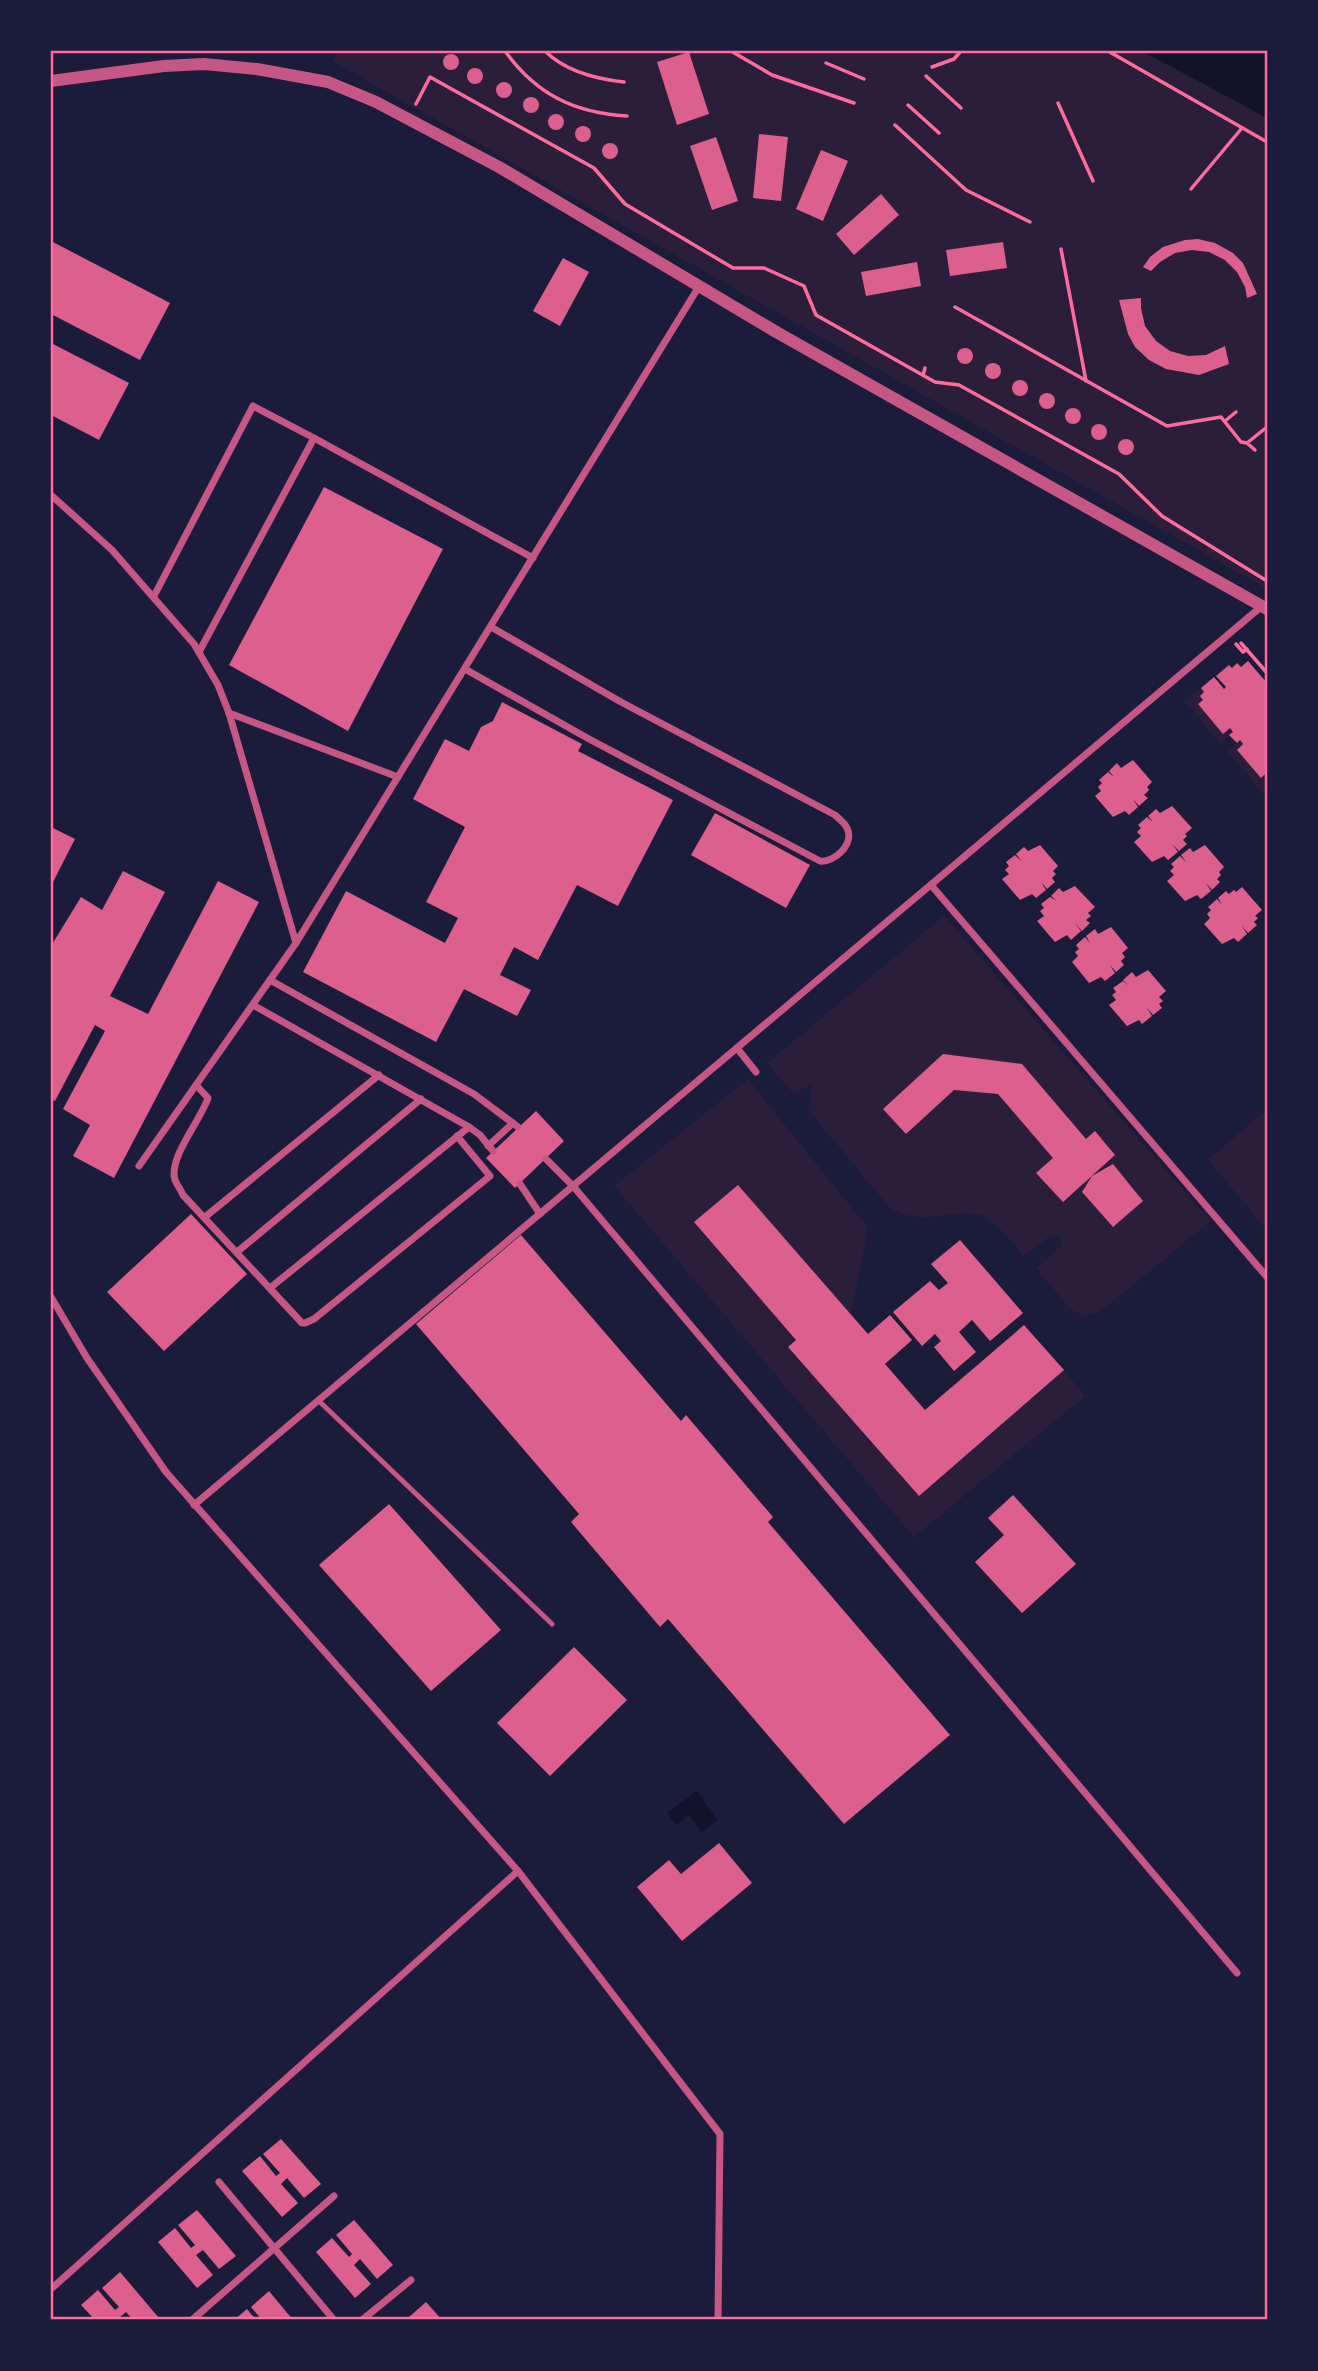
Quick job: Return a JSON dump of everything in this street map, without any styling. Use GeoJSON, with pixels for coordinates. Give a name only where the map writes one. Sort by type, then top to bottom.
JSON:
{"type":"FeatureCollection","features":[{"type":"Feature","properties":{"kind":"street"},"geometry":{"type":"LineString","coordinates":[[51,81],[164,66],[204,64],[257,69],[328,82],[376,102],[499,167],[698,288],[1264,608],[194,1505]]}},
{"type":"Feature","properties":{"kind":"street"},"geometry":{"type":"LineString","coordinates":[[139,1166],[296,943],[698,288]]}},
{"type":"Feature","properties":{"kind":"street"},"geometry":{"type":"LineString","coordinates":[[154,596],[253,405],[533,558]]}},
{"type":"Feature","properties":{"kind":"street"},"geometry":{"type":"LineString","coordinates":[[199,652],[314,438]]}},
{"type":"Feature","properties":{"kind":"street"},"geometry":{"type":"LineString","coordinates":[[51,495],[112,550],[154,596],[199,652],[218,685],[229,713],[296,943]]}},
{"type":"Feature","properties":{"kind":"street"},"geometry":{"type":"LineString","coordinates":[[465,669],[589,739],[820,861],[827,862],[839,855],[849,836],[847,828],[835,815],[621,702],[491,627]]}},
{"type":"Feature","properties":{"kind":"street"},"geometry":{"type":"LineString","coordinates":[[229,713],[398,777]]}},
{"type":"Feature","properties":{"kind":"street"},"geometry":{"type":"LineString","coordinates":[[931,885],[1267,1277]]}},
{"type":"Feature","properties":{"kind":"street"},"geometry":{"type":"LineString","coordinates":[[253,1005],[468,1127],[480,1135],[491,1148],[515,1125],[474,1094],[270,979]]}},
{"type":"Feature","properties":{"kind":"street"},"geometry":{"type":"LineString","coordinates":[[737,1048],[756,1072]]}},
{"type":"Feature","properties":{"kind":"street"},"geometry":{"type":"LineString","coordinates":[[205,1217],[379,1075]]}},
{"type":"Feature","properties":{"kind":"street"},"geometry":{"type":"LineString","coordinates":[[196,1085],[208,1098],[204,1111],[176,1162],[174,1178],[183,1195],[302,1323],[308,1323],[490,1176],[457,1136]]}},
{"type":"Feature","properties":{"kind":"street"},"geometry":{"type":"LineString","coordinates":[[237,1252],[421,1099]]}},
{"type":"Feature","properties":{"kind":"street"},"geometry":{"type":"LineString","coordinates":[[270,1288],[468,1127]]}},
{"type":"Feature","properties":{"kind":"street"},"geometry":{"type":"LineString","coordinates":[[546,1159],[573,1186],[1237,1973]]}},
{"type":"Feature","properties":{"kind":"street"},"geometry":{"type":"LineString","coordinates":[[520,1184],[540,1214]]}},
{"type":"Feature","properties":{"kind":"street"},"geometry":{"type":"LineString","coordinates":[[51,1297],[87,1358],[166,1472],[518,1871],[720,2133],[718,2320]]}},
{"type":"Feature","properties":{"kind":"street"},"geometry":{"type":"LineString","coordinates":[[51,2289],[518,1871]]}},
{"type":"Feature","properties":{"kind":"street"},"geometry":{"type":"LineString","coordinates":[[219,2182],[334,2320]]}},
{"type":"Feature","properties":{"kind":"street"},"geometry":{"type":"LineString","coordinates":[[192,2320],[334,2196]]}},
{"type":"Feature","properties":{"kind":"street"},"geometry":{"type":"LineString","coordinates":[[362,2320],[411,2280]]}},
{"type":"Feature","properties":{"kind":"street"},"geometry":{"type":"LineString","coordinates":[[203,2311],[211,2320]]}},
{"type":"Feature","properties":{"kind":"lane"},"geometry":{"type":"LineString","coordinates":[[319,1401],[552,1624]]}},
{"type":"Feature","properties":{"kind":"path"},"geometry":{"type":"LineString","coordinates":[[505,51],[518,69],[556,99],[584,109],[627,116]]}},
{"type":"Feature","properties":{"kind":"path"},"geometry":{"type":"LineString","coordinates":[[545,51],[551,57],[585,74],[603,80],[624,82]]}},
{"type":"Feature","properties":{"kind":"path"},"geometry":{"type":"LineString","coordinates":[[732,51],[772,75],[854,103]]}},
{"type":"Feature","properties":{"kind":"path"},"geometry":{"type":"LineString","coordinates":[[932,67],[954,59],[961,51]]}},
{"type":"Feature","properties":{"kind":"path"},"geometry":{"type":"LineString","coordinates":[[1108,51],[1267,142]]}},
{"type":"Feature","properties":{"kind":"path"},"geometry":{"type":"LineString","coordinates":[[826,63],[864,79]]}},
{"type":"Feature","properties":{"kind":"path"},"geometry":{"type":"LineString","coordinates":[[926,76],[961,108]]}},
{"type":"Feature","properties":{"kind":"path"},"geometry":{"type":"LineString","coordinates":[[408,118],[430,78],[594,169],[628,205],[733,268],[764,268],[804,286],[816,315],[935,382],[959,385],[1119,474],[1162,516],[1267,582]]}},
{"type":"Feature","properties":{"kind":"path"},"geometry":{"type":"LineString","coordinates":[[1058,103],[1093,181]]}},
{"type":"Feature","properties":{"kind":"path"},"geometry":{"type":"LineString","coordinates":[[908,105],[939,134]]}},
{"type":"Feature","properties":{"kind":"path"},"geometry":{"type":"LineString","coordinates":[[895,125],[966,190],[1030,222]]}},
{"type":"Feature","properties":{"kind":"path"},"geometry":{"type":"LineString","coordinates":[[1191,189],[1242,128]]}},
{"type":"Feature","properties":{"kind":"path"},"geometry":{"type":"LineString","coordinates":[[628,205],[632,199]]}},
{"type":"Feature","properties":{"kind":"path"},"geometry":{"type":"LineString","coordinates":[[1061,249],[1086,381]]}},
{"type":"Feature","properties":{"kind":"path"},"geometry":{"type":"LineString","coordinates":[[955,307],[1167,426],[1221,416],[1241,442],[1247,443],[1255,450]]}},
{"type":"Feature","properties":{"kind":"path"},"geometry":{"type":"LineString","coordinates":[[923,375],[925,368]]}},
{"type":"Feature","properties":{"kind":"path"},"geometry":{"type":"LineString","coordinates":[[1225,421],[1236,412]]}},
{"type":"Feature","properties":{"kind":"path"},"geometry":{"type":"LineString","coordinates":[[1247,443],[1267,427]]}},
{"type":"Feature","properties":{"kind":"path"},"geometry":{"type":"LineString","coordinates":[[1241,643],[1267,673]]}},
{"type":"Feature","properties":{"kind":"shaded area"},"geometry":{"type":"Polygon","coordinates":[[[338,51],[1142,51],[1267,118],[1267,589],[332,61],[338,51]]]}},
{"type":"Feature","properties":{"kind":"shaded area"},"geometry":{"type":"Polygon","coordinates":[[[1142,51],[1267,51],[1267,118],[1154,57],[1142,51]]]}},
{"type":"Feature","properties":{"kind":"shaded area"},"geometry":{"type":"Polygon","coordinates":[[[1201,688],[1204,692],[1200,696],[1203,700],[1198,704],[1223,733],[1230,728],[1233,732],[1221,744],[1184,701],[1201,688]]]}},
{"type":"Feature","properties":{"kind":"shaded area"},"geometry":{"type":"Polygon","coordinates":[[[1240,740],[1243,744],[1237,750],[1261,777],[1267,773],[1267,798],[1227,751],[1240,740]]]}},
{"type":"Feature","properties":{"kind":"shaded area"},"geometry":{"type":"Polygon","coordinates":[[[944,916],[1211,1221],[1101,1311],[1084,1317],[1069,1308],[1036,1268],[1062,1245],[1059,1238],[1050,1236],[1023,1256],[1006,1235],[985,1217],[963,1214],[917,1217],[890,1208],[809,1111],[812,1084],[794,1094],[767,1063],[944,916]]]}},
{"type":"Feature","properties":{"kind":"shaded area"},"geometry":{"type":"Polygon","coordinates":[[[748,1079],[868,1228],[851,1314],[738,1185],[694,1223],[796,1340],[788,1347],[918,1496],[1064,1370],[1085,1396],[914,1537],[614,1186],[748,1079]]]}},
{"type":"Feature","properties":{"kind":"shaded area"},"geometry":{"type":"Polygon","coordinates":[[[1267,1109],[1267,1230],[1208,1160],[1267,1109]]]}},
{"type":"Feature","properties":{"kind":"shaded area"},"geometry":{"type":"Polygon","coordinates":[[[697,1791],[718,1820],[702,1832],[689,1815],[676,1825],[667,1813],[697,1791]]]}},
{"type":"Feature","properties":{"kind":"building"},"geometry":{"type":"Polygon","coordinates":[[[689,52],[709,114],[677,125],[657,62],[689,52]]]}},
{"type":"Feature","properties":{"kind":"building"},"geometry":{"type":"Polygon","coordinates":[[[451,54],[459,62],[451,70],[443,62],[451,54]]]}},
{"type":"Feature","properties":{"kind":"building"},"geometry":{"type":"Polygon","coordinates":[[[475,68],[483,76],[475,84],[467,76],[475,68]]]}},
{"type":"Feature","properties":{"kind":"building"},"geometry":{"type":"Polygon","coordinates":[[[504,82],[512,90],[504,98],[496,90],[504,82]]]}},
{"type":"Feature","properties":{"kind":"building"},"geometry":{"type":"Polygon","coordinates":[[[531,97],[539,105],[531,113],[523,105],[531,97]]]}},
{"type":"Feature","properties":{"kind":"building"},"geometry":{"type":"Polygon","coordinates":[[[556,114],[564,122],[556,130],[548,122],[556,114]]]}},
{"type":"Feature","properties":{"kind":"building"},"geometry":{"type":"Polygon","coordinates":[[[583,126],[591,134],[583,142],[575,134],[583,126]]]}},
{"type":"Feature","properties":{"kind":"building"},"geometry":{"type":"Polygon","coordinates":[[[759,134],[788,137],[781,201],[753,198],[759,134]]]}},
{"type":"Feature","properties":{"kind":"building"},"geometry":{"type":"Polygon","coordinates":[[[716,137],[738,201],[712,210],[690,146],[716,137]]]}},
{"type":"Feature","properties":{"kind":"building"},"geometry":{"type":"Polygon","coordinates":[[[610,143],[618,151],[610,159],[602,151],[610,143]]]}},
{"type":"Feature","properties":{"kind":"building"},"geometry":{"type":"Polygon","coordinates":[[[821,150],[848,161],[823,221],[796,209],[821,150]]]}},
{"type":"Feature","properties":{"kind":"building"},"geometry":{"type":"Polygon","coordinates":[[[881,194],[899,215],[854,255],[836,234],[881,194]]]}},
{"type":"Feature","properties":{"kind":"building"},"geometry":{"type":"Polygon","coordinates":[[[1198,239],[1215,243],[1233,253],[1243,263],[1257,294],[1247,298],[1237,272],[1225,260],[1209,252],[1192,250],[1175,253],[1151,271],[1143,267],[1150,257],[1163,247],[1198,239]]]}},
{"type":"Feature","properties":{"kind":"building"},"geometry":{"type":"Polygon","coordinates":[[[51,241],[170,303],[140,360],[51,314],[51,241]]]}},
{"type":"Feature","properties":{"kind":"building"},"geometry":{"type":"Polygon","coordinates":[[[1003,242],[1007,268],[950,276],[946,250],[1003,242]]]}},
{"type":"Feature","properties":{"kind":"building"},"geometry":{"type":"Polygon","coordinates":[[[563,258],[589,272],[560,326],[533,311],[563,258]]]}},
{"type":"Feature","properties":{"kind":"building"},"geometry":{"type":"Polygon","coordinates":[[[917,262],[921,286],[866,296],[861,272],[917,262]]]}},
{"type":"Feature","properties":{"kind":"building"},"geometry":{"type":"Polygon","coordinates":[[[1141,298],[1145,326],[1156,341],[1170,351],[1188,356],[1206,355],[1225,346],[1229,364],[1199,375],[1166,369],[1149,360],[1135,347],[1128,334],[1119,300],[1141,298]]]}},
{"type":"Feature","properties":{"kind":"building"},"geometry":{"type":"Polygon","coordinates":[[[51,343],[129,383],[99,440],[51,415],[51,343]]]}},
{"type":"Feature","properties":{"kind":"building"},"geometry":{"type":"Polygon","coordinates":[[[965,348],[973,356],[965,364],[957,356],[965,348]]]}},
{"type":"Feature","properties":{"kind":"building"},"geometry":{"type":"Polygon","coordinates":[[[993,363],[1001,371],[993,379],[985,371],[993,363]]]}},
{"type":"Feature","properties":{"kind":"building"},"geometry":{"type":"Polygon","coordinates":[[[1020,380],[1028,388],[1020,396],[1012,388],[1020,380]]]}},
{"type":"Feature","properties":{"kind":"building"},"geometry":{"type":"Polygon","coordinates":[[[1047,393],[1055,401],[1047,409],[1039,401],[1047,393]]]}},
{"type":"Feature","properties":{"kind":"building"},"geometry":{"type":"Polygon","coordinates":[[[1073,408],[1081,416],[1073,424],[1065,416],[1073,408]]]}},
{"type":"Feature","properties":{"kind":"building"},"geometry":{"type":"Polygon","coordinates":[[[1099,424],[1107,432],[1099,440],[1091,432],[1099,424]]]}},
{"type":"Feature","properties":{"kind":"building"},"geometry":{"type":"Polygon","coordinates":[[[1126,439],[1134,447],[1126,455],[1118,447],[1126,439]]]}},
{"type":"Feature","properties":{"kind":"building"},"geometry":{"type":"Polygon","coordinates":[[[324,487],[443,549],[348,731],[229,665],[324,487]]]}},
{"type":"Feature","properties":{"kind":"building"},"geometry":{"type":"Polygon","coordinates":[[[1248,661],[1267,683],[1267,772],[1261,778],[1237,750],[1243,744],[1240,740],[1237,743],[1229,735],[1233,732],[1230,728],[1223,734],[1198,704],[1203,700],[1200,696],[1204,692],[1201,688],[1214,677],[1224,689],[1226,687],[1216,676],[1229,665],[1232,668],[1237,663],[1241,667],[1248,661]]]}},
{"type":"Feature","properties":{"kind":"building"},"geometry":{"type":"Polygon","coordinates":[[[502,702],[582,744],[578,751],[673,800],[618,906],[577,885],[538,960],[514,947],[500,975],[531,990],[517,1016],[464,989],[436,1042],[303,972],[346,891],[445,943],[458,918],[426,902],[465,827],[413,799],[445,739],[469,751],[481,727],[493,721],[502,702]]]}},
{"type":"Feature","properties":{"kind":"building"},"geometry":{"type":"Polygon","coordinates":[[[1133,760],[1152,782],[1144,795],[1148,798],[1139,806],[1133,799],[1138,807],[1129,815],[1125,811],[1113,817],[1095,796],[1101,791],[1098,787],[1102,783],[1099,780],[1108,772],[1114,777],[1109,771],[1117,763],[1121,768],[1133,760]]]}},
{"type":"Feature","properties":{"kind":"building"},"geometry":{"type":"Polygon","coordinates":[[[1172,806],[1192,828],[1183,840],[1187,844],[1179,851],[1172,844],[1178,852],[1168,860],[1164,856],[1152,862],[1134,842],[1141,836],[1137,832],[1141,828],[1138,825],[1147,817],[1153,822],[1148,816],[1156,809],[1160,813],[1172,806]]]}},
{"type":"Feature","properties":{"kind":"building"},"geometry":{"type":"Polygon","coordinates":[[[715,813],[810,865],[786,908],[691,855],[715,813]]]}},
{"type":"Feature","properties":{"kind":"building"},"geometry":{"type":"Polygon","coordinates":[[[51,827],[75,839],[51,886],[51,827]]]}},
{"type":"Feature","properties":{"kind":"building"},"geometry":{"type":"Polygon","coordinates":[[[1040,845],[1058,866],[1053,871],[1056,874],[1052,878],[1055,882],[1047,889],[1041,882],[1046,890],[1036,898],[1032,894],[1020,900],[1002,879],[1009,874],[1005,870],[1009,866],[1006,862],[1015,855],[1021,861],[1016,854],[1024,847],[1028,851],[1040,845]]]}},
{"type":"Feature","properties":{"kind":"building"},"geometry":{"type":"Polygon","coordinates":[[[1205,845],[1224,867],[1217,879],[1220,882],[1212,890],[1206,883],[1211,891],[1201,899],[1197,895],[1185,901],[1167,881],[1174,875],[1170,871],[1174,867],[1171,864],[1180,856],[1186,862],[1181,855],[1190,848],[1193,852],[1205,845]]]}},
{"type":"Feature","properties":{"kind":"building"},"geometry":{"type":"Polygon","coordinates":[[[123,871],[165,892],[110,996],[148,1014],[218,881],[259,902],[114,1178],[73,1156],[90,1125],[63,1109],[105,1031],[95,1025],[55,1101],[51,1099],[51,946],[81,897],[102,910],[123,871]]]}},
{"type":"Feature","properties":{"kind":"building"},"geometry":{"type":"Polygon","coordinates":[[[1075,886],[1095,907],[1088,913],[1091,916],[1086,920],[1090,923],[1082,931],[1075,923],[1081,931],[1071,940],[1067,935],[1055,942],[1037,921],[1044,916],[1040,911],[1044,908],[1041,904],[1050,897],[1057,901],[1051,896],[1059,888],[1063,892],[1075,886]]]}},
{"type":"Feature","properties":{"kind":"building"},"geometry":{"type":"Polygon","coordinates":[[[1242,887],[1262,910],[1255,916],[1258,918],[1254,922],[1257,925],[1248,933],[1242,926],[1247,934],[1238,942],[1234,938],[1222,944],[1204,924],[1210,918],[1207,914],[1211,910],[1208,907],[1217,899],[1222,905],[1218,898],[1226,891],[1229,894],[1242,887]]]}},
{"type":"Feature","properties":{"kind":"building"},"geometry":{"type":"Polygon","coordinates":[[[1111,927],[1128,948],[1122,953],[1125,957],[1121,961],[1124,965],[1116,972],[1110,965],[1115,973],[1105,981],[1101,977],[1089,983],[1072,962],[1078,956],[1075,952],[1079,949],[1076,945],[1085,937],[1090,943],[1086,936],[1095,929],[1098,934],[1111,927]]]}},
{"type":"Feature","properties":{"kind":"building"},"geometry":{"type":"Polygon","coordinates":[[[1148,970],[1166,991],[1159,997],[1163,1001],[1159,1004],[1162,1008],[1153,1015],[1147,1008],[1152,1016],[1142,1024],[1139,1020],[1127,1026],[1109,1005],[1116,1000],[1112,995],[1116,992],[1113,988],[1123,981],[1129,986],[1123,980],[1132,972],[1136,977],[1148,970]]]}},
{"type":"Feature","properties":{"kind":"building"},"geometry":{"type":"Polygon","coordinates":[[[943,1054],[1022,1064],[1086,1139],[1095,1131],[1115,1155],[1063,1202],[1036,1173],[1053,1158],[998,1094],[954,1090],[906,1134],[883,1109],[943,1054]]]}},
{"type":"Feature","properties":{"kind":"building"},"geometry":{"type":"Polygon","coordinates":[[[536,1111],[564,1141],[515,1188],[486,1158],[536,1111]]]}},
{"type":"Feature","properties":{"kind":"building"},"geometry":{"type":"Polygon","coordinates":[[[1113,1164],[1143,1201],[1113,1227],[1082,1192],[1092,1176],[1113,1164]]]}},
{"type":"Feature","properties":{"kind":"building"},"geometry":{"type":"Polygon","coordinates":[[[738,1185],[868,1334],[890,1315],[912,1340],[885,1364],[925,1410],[1024,1325],[1064,1370],[919,1496],[788,1347],[796,1340],[694,1222],[738,1185]]]}},
{"type":"Feature","properties":{"kind":"building"},"geometry":{"type":"Polygon","coordinates":[[[191,1214],[247,1274],[164,1351],[107,1292],[191,1214]]]}},
{"type":"Feature","properties":{"kind":"building"},"geometry":{"type":"Polygon","coordinates":[[[521,1235],[681,1421],[686,1415],[773,1517],[768,1522],[950,1735],[844,1824],[668,1619],[660,1627],[571,1522],[579,1514],[416,1324],[521,1235]]]}},
{"type":"Feature","properties":{"kind":"building"},"geometry":{"type":"Polygon","coordinates":[[[960,1240],[1023,1313],[990,1341],[972,1320],[959,1332],[976,1352],[954,1371],[934,1347],[941,1341],[935,1334],[922,1346],[893,1312],[930,1281],[939,1290],[948,1283],[931,1264],[960,1240]]]}},
{"type":"Feature","properties":{"kind":"building"},"geometry":{"type":"Polygon","coordinates":[[[1013,1495],[1076,1564],[1022,1613],[975,1562],[1004,1535],[988,1518],[1013,1495]]]}},
{"type":"Feature","properties":{"kind":"building"},"geometry":{"type":"Polygon","coordinates":[[[389,1504],[501,1630],[431,1691],[319,1565],[389,1504]]]}},
{"type":"Feature","properties":{"kind":"building"},"geometry":{"type":"Polygon","coordinates":[[[574,1647],[627,1700],[550,1776],[497,1723],[574,1647]]]}},
{"type":"Feature","properties":{"kind":"building"},"geometry":{"type":"Polygon","coordinates":[[[719,1843],[752,1883],[682,1941],[637,1887],[669,1860],[681,1874],[719,1843]]]}},
{"type":"Feature","properties":{"kind":"building"},"geometry":{"type":"Polygon","coordinates":[[[281,2139],[321,2184],[304,2198],[287,2178],[281,2184],[298,2203],[282,2217],[242,2171],[260,2156],[276,2176],[280,2173],[263,2154],[281,2139]]]}},
{"type":"Feature","properties":{"kind":"building"},"geometry":{"type":"Polygon","coordinates":[[[197,2210],[236,2256],[219,2269],[203,2250],[196,2255],[213,2275],[197,2288],[158,2242],[175,2228],[191,2248],[195,2245],[178,2225],[197,2210]]]}},
{"type":"Feature","properties":{"kind":"building"},"geometry":{"type":"Polygon","coordinates":[[[354,2220],[393,2265],[377,2279],[360,2259],[354,2265],[371,2284],[355,2298],[316,2252],[332,2238],[349,2257],[352,2254],[336,2235],[354,2220]]]}},
{"type":"Feature","properties":{"kind":"building"},"geometry":{"type":"Polygon","coordinates":[[[120,2272],[159,2318],[133,2320],[126,2312],[120,2317],[122,2320],[95,2320],[81,2305],[98,2290],[115,2310],[119,2307],[102,2288],[120,2272]]]}},
{"type":"Feature","properties":{"kind":"building"},"geometry":{"type":"Polygon","coordinates":[[[269,2291],[293,2320],[262,2320],[251,2307],[269,2291]]]}},
{"type":"Feature","properties":{"kind":"building"},"geometry":{"type":"Polygon","coordinates":[[[426,2302],[442,2320],[411,2320],[409,2317],[426,2302]]]}},
{"type":"Feature","properties":{"kind":"building"},"geometry":{"type":"Polygon","coordinates":[[[247,2309],[256,2320],[234,2320],[247,2309]]]}}]}
